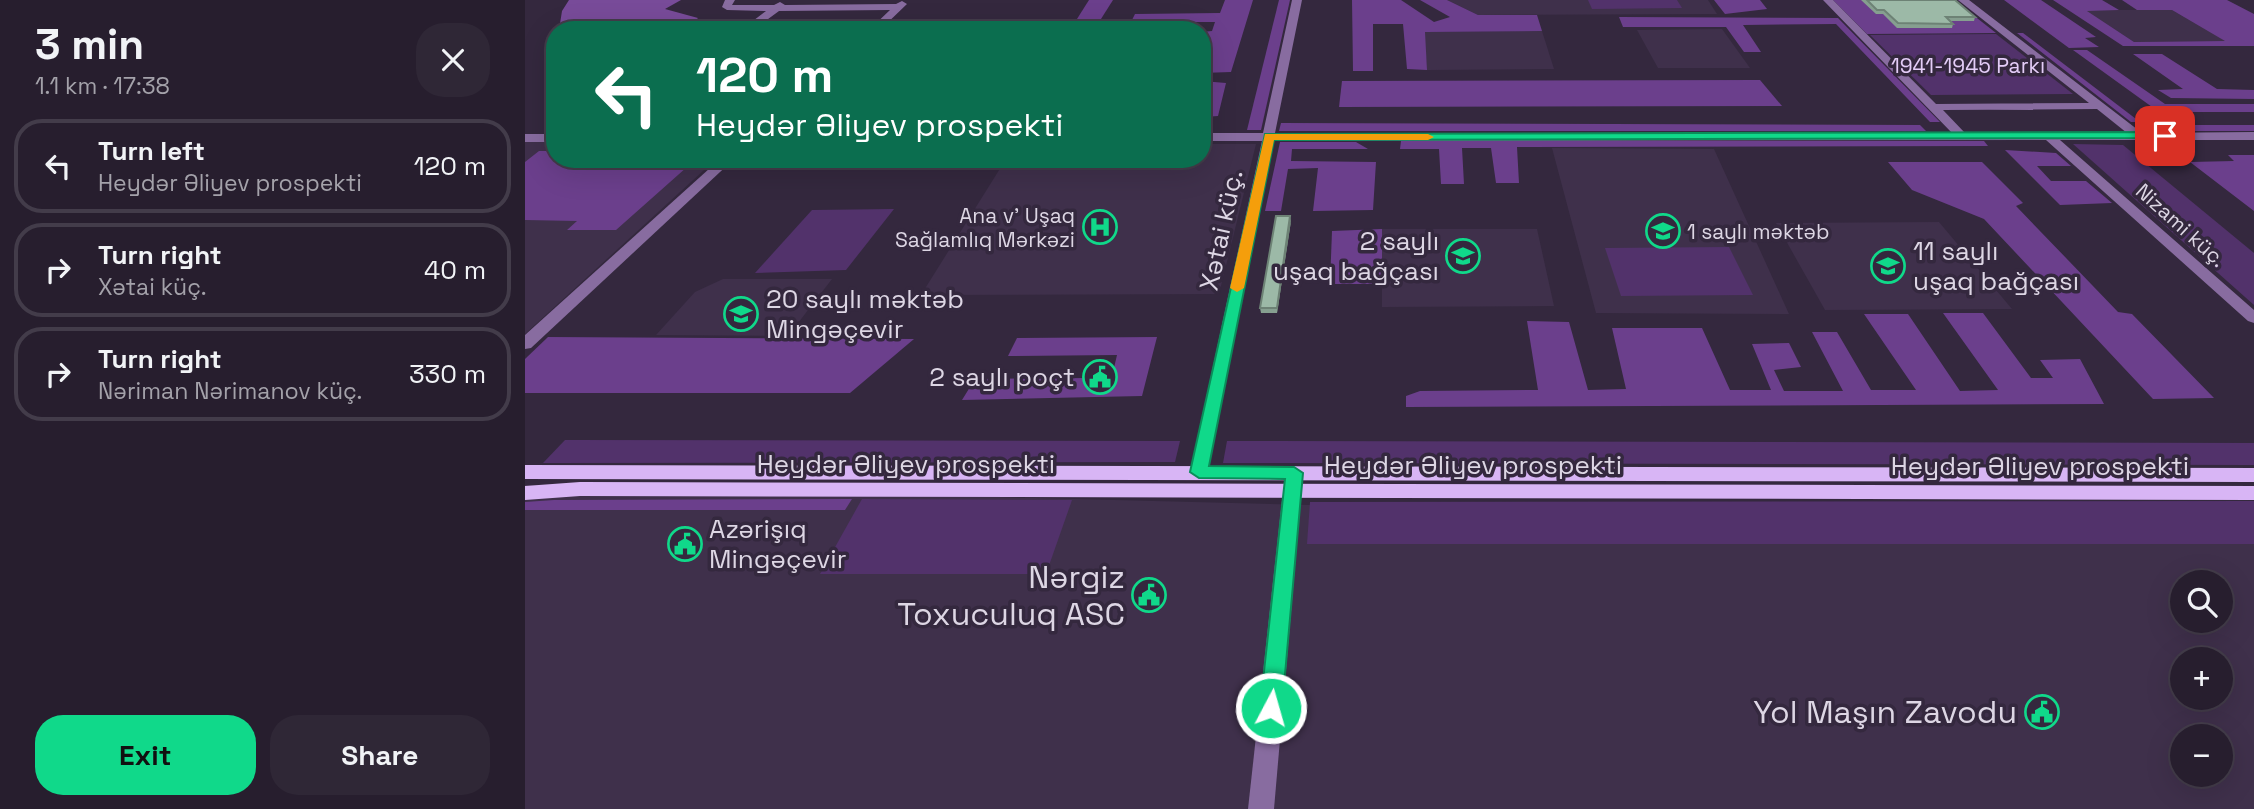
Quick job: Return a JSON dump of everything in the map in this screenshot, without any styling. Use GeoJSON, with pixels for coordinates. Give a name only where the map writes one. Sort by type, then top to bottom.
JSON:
{"type":"FeatureCollection","features":[{"type":"Feature","properties":{"kind":"main road","name":"Heydər Əliyev prospekti"},"geometry":{"type":"LineString","coordinates":[[525,472],[1199,472],[1293,482],[2254,493]]}},
{"type":"Feature","properties":{"kind":"main road","name":"Heydər Əliyev prospekti"},"geometry":{"type":"LineString","coordinates":[[525,493],[580,489],[2254,475]]}},
{"type":"Feature","properties":{"kind":"street"},"geometry":{"type":"LineString","coordinates":[[730,0],[727,7],[730,8],[903,3]]}},
{"type":"Feature","properties":{"kind":"street"},"geometry":{"type":"LineString","coordinates":[[758,21],[787,0]]}},
{"type":"Feature","properties":{"kind":"street","name":"Xətai küç."},"geometry":{"type":"LineString","coordinates":[[1199,472],[1297,0]]}},
{"type":"Feature","properties":{"kind":"street"},"geometry":{"type":"LineString","coordinates":[[1828,0],[1962,136]]}},
{"type":"Feature","properties":{"kind":"street"},"geometry":{"type":"LineString","coordinates":[[1963,0],[2139,136]]}},
{"type":"Feature","properties":{"kind":"street"},"geometry":{"type":"LineString","coordinates":[[884,21],[903,3]]}},
{"type":"Feature","properties":{"kind":"street"},"geometry":{"type":"LineString","coordinates":[[1933,107],[2101,106]]}},
{"type":"Feature","properties":{"kind":"street","name":"Nizami küç."},"geometry":{"type":"LineString","coordinates":[[2049,136],[2254,318]]}},
{"type":"Feature","properties":{"kind":"street"},"geometry":{"type":"LineString","coordinates":[[1211,137],[2254,136]]}},
{"type":"Feature","properties":{"kind":"street"},"geometry":{"type":"LineString","coordinates":[[525,138],[546,138]]}},
{"type":"Feature","properties":{"kind":"street"},"geometry":{"type":"LineString","coordinates":[[525,344],[718,168]]}},
{"type":"Feature","properties":{"kind":"street"},"geometry":{"type":"LineString","coordinates":[[1261,809],[1293,482]]}},
{"type":"Feature","properties":{"kind":"shaded area"},"geometry":{"type":"Polygon","coordinates":[[[569,0],[681,0],[665,9],[698,18],[695,21],[560,21],[562,11],[569,0]]]}},
{"type":"Feature","properties":{"kind":"shaded area"},"geometry":{"type":"Polygon","coordinates":[[[1089,0],[1113,0],[1100,21],[1076,21],[1089,0]]]}},
{"type":"Feature","properties":{"kind":"shaded area"},"geometry":{"type":"Polygon","coordinates":[[[1225,0],[1253,0],[1231,72],[1211,73],[1211,31],[1215,22],[1132,21],[1135,14],[1220,13],[1225,0]]]}},
{"type":"Feature","properties":{"kind":"shaded area"},"geometry":{"type":"Polygon","coordinates":[[[1279,0],[1290,0],[1261,130],[1247,130],[1279,0]]]}},
{"type":"Feature","properties":{"kind":"shaded area"},"geometry":{"type":"Polygon","coordinates":[[[1352,0],[1401,0],[1434,22],[1450,17],[1420,0],[1447,0],[1478,15],[1537,15],[1542,31],[1425,32],[1427,70],[1407,69],[1403,24],[1373,24],[1373,71],[1353,71],[1352,0]]]}},
{"type":"Feature","properties":{"kind":"shaded area"},"geometry":{"type":"Polygon","coordinates":[[[1447,0],[1708,0],[1717,14],[1478,15],[1447,0]]]}},
{"type":"Feature","properties":{"kind":"shaded area"},"geometry":{"type":"Polygon","coordinates":[[[1714,0],[1760,0],[1767,9],[1725,14],[1714,0]]]}},
{"type":"Feature","properties":{"kind":"shaded area"},"geometry":{"type":"Polygon","coordinates":[[[1833,0],[1954,0],[1996,33],[1867,34],[1833,0]]]}},
{"type":"Feature","properties":{"kind":"shaded area"},"geometry":{"type":"Polygon","coordinates":[[[2004,0],[2041,0],[2096,37],[2085,38],[2099,47],[2069,48],[2004,0]]]}},
{"type":"Feature","properties":{"kind":"shaded area"},"geometry":{"type":"Polygon","coordinates":[[[2053,0],[2102,0],[2119,10],[2087,11],[2134,42],[2225,41],[2172,10],[2137,10],[2122,0],[2227,0],[2254,14],[2254,46],[2123,46],[2053,0]]]}},
{"type":"Feature","properties":{"kind":"shaded area"},"geometry":{"type":"Polygon","coordinates":[[[2085,10],[2172,10],[2226,41],[2134,42],[2085,10]]]}},
{"type":"Feature","properties":{"kind":"shaded area"},"geometry":{"type":"Polygon","coordinates":[[[1619,17],[1838,18],[1940,122],[1930,122],[1836,24],[1743,25],[1761,52],[1744,52],[1726,27],[1623,27],[1619,17]]]}},
{"type":"Feature","properties":{"kind":"shaded area"},"geometry":{"type":"Polygon","coordinates":[[[1722,29],[1750,68],[1658,68],[1637,30],[1722,29]]]}},
{"type":"Feature","properties":{"kind":"shaded area"},"geometry":{"type":"Polygon","coordinates":[[[1542,31],[1554,69],[1427,70],[1424,32],[1542,31]]]}},
{"type":"Feature","properties":{"kind":"shaded area"},"geometry":{"type":"Polygon","coordinates":[[[2017,33],[2023,33],[2140,122],[2131,122],[2017,33]]]}},
{"type":"Feature","properties":{"kind":"shaded area"},"geometry":{"type":"Polygon","coordinates":[[[2073,50],[2087,50],[2165,104],[2254,104],[2254,112],[2159,112],[2073,50]]]}},
{"type":"Feature","properties":{"kind":"shaded area"},"geometry":{"type":"Polygon","coordinates":[[[2133,54],[2162,54],[2217,89],[2254,90],[2254,99],[2171,98],[2158,90],[2183,89],[2133,54]]]}},
{"type":"Feature","properties":{"kind":"shaded area"},"geometry":{"type":"Polygon","coordinates":[[[1760,80],[1782,106],[1339,107],[1342,81],[1760,80]]]}},
{"type":"Feature","properties":{"kind":"shaded area"},"geometry":{"type":"Polygon","coordinates":[[[1211,82],[1226,83],[1218,116],[1211,116],[1211,82]]]}},
{"type":"Feature","properties":{"kind":"shaded area"},"geometry":{"type":"Polygon","coordinates":[[[1281,123],[1920,125],[1926,131],[1279,131],[1281,123]]]}},
{"type":"Feature","properties":{"kind":"shaded area"},"geometry":{"type":"Polygon","coordinates":[[[2151,125],[2254,125],[2254,131],[2161,131],[2151,125]]]}},
{"type":"Feature","properties":{"kind":"shaded area"},"geometry":{"type":"Polygon","coordinates":[[[525,141],[546,141],[546,168],[706,168],[525,334],[525,141]]]}},
{"type":"Feature","properties":{"kind":"shaded area"},"geometry":{"type":"Polygon","coordinates":[[[1401,141],[1984,141],[1988,146],[1517,147],[1519,183],[1496,183],[1491,148],[1462,148],[1464,184],[1441,184],[1439,149],[1400,149],[1401,141]]]}},
{"type":"Feature","properties":{"kind":"shaded area"},"geometry":{"type":"Polygon","coordinates":[[[1280,142],[1356,142],[1368,149],[1292,149],[1291,161],[1376,162],[1373,210],[1313,211],[1318,168],[1288,169],[1281,211],[1265,211],[1280,142]]]}},
{"type":"Feature","properties":{"kind":"shaded area","name":"Ana v' Uşaq Sağlamlıq Mərkəzi"},"geometry":{"type":"Polygon","coordinates":[[[1211,144],[1256,144],[1219,294],[921,295],[1000,168],[1211,168],[1211,144]]]}},
{"type":"Feature","properties":{"kind":"shaded area","name":"1 saylı məktəb"},"geometry":{"type":"Polygon","coordinates":[[[1552,148],[1714,149],[1789,314],[1596,313],[1552,148]]]}},
{"type":"Feature","properties":{"kind":"shaded area"},"geometry":{"type":"Polygon","coordinates":[[[2005,150],[2056,153],[2071,166],[2037,166],[2051,181],[2086,181],[2112,203],[2060,205],[2005,150]]]}},
{"type":"Feature","properties":{"kind":"shaded area"},"geometry":{"type":"Polygon","coordinates":[[[539,151],[546,151],[546,168],[686,168],[616,230],[567,230],[577,221],[525,220],[525,162],[539,151]]]}},
{"type":"Feature","properties":{"kind":"shaded area"},"geometry":{"type":"Polygon","coordinates":[[[2228,155],[2254,155],[2254,211],[2190,162],[2234,161],[2228,155]]]}},
{"type":"Feature","properties":{"kind":"shaded area"},"geometry":{"type":"Polygon","coordinates":[[[1888,162],[1982,162],[2023,203],[2016,206],[2118,312],[2132,314],[2214,398],[2153,399],[1984,219],[1912,190],[1888,162]]]}},
{"type":"Feature","properties":{"kind":"shaded area","name":"11 saylı uşaq bağçası"},"geometry":{"type":"Polygon","coordinates":[[[1939,222],[2012,309],[1825,310],[1776,223],[1939,222]]]}},
{"type":"Feature","properties":{"kind":"shaded area","name":"2 saylı uşaq bağçası"},"geometry":{"type":"Polygon","coordinates":[[[1382,229],[1537,229],[1554,306],[1382,307],[1382,229]]]}},
{"type":"Feature","properties":{"kind":"shaded area"},"geometry":{"type":"Polygon","coordinates":[[[1382,229],[1382,284],[1330,284],[1332,231],[1382,229]]]}},
{"type":"Feature","properties":{"kind":"shaded area","name":"20 saylı məktəb Mingəçevir"},"geometry":{"type":"Polygon","coordinates":[[[723,279],[832,279],[788,336],[656,335],[695,292],[723,279]]]}},
{"type":"Feature","properties":{"kind":"shaded area"},"geometry":{"type":"Polygon","coordinates":[[[1943,313],[1983,313],[2031,378],[2053,378],[2040,360],[2080,359],[2104,404],[1406,407],[1406,396],[1420,391],[1538,390],[1527,321],[1569,322],[1588,390],[1626,389],[1612,328],[1702,328],[1730,390],[1771,390],[1752,344],[1789,343],[1801,367],[1774,370],[1784,391],[1843,391],[1812,332],[1837,332],[1871,390],[1916,390],[1864,314],[1908,314],[1960,391],[1998,390],[1943,313]]]}},
{"type":"Feature","properties":{"kind":"shaded area"},"geometry":{"type":"Polygon","coordinates":[[[548,337],[914,339],[850,393],[525,393],[525,359],[548,337]]]}},
{"type":"Feature","properties":{"kind":"shaded area"},"geometry":{"type":"Polygon","coordinates":[[[1157,337],[1142,396],[962,400],[975,379],[1087,378],[1086,385],[1110,385],[1117,355],[1008,356],[1017,338],[1157,337]]]}},
{"type":"Feature","properties":{"kind":"shaded area"},"geometry":{"type":"Polygon","coordinates":[[[525,485],[2254,529],[2254,809],[525,809],[525,485]]]}},
{"type":"Feature","properties":{"kind":"shaded area"},"geometry":{"type":"Polygon","coordinates":[[[852,499],[845,510],[525,510],[525,502],[554,500],[852,499]]]}},
{"type":"Feature","properties":{"kind":"green space"},"geometry":{"type":"Polygon","coordinates":[[[1588,0],[1677,0],[1682,8],[1592,9],[1588,0]]]}},
{"type":"Feature","properties":{"kind":"green space","name":"1941-1945 Parkı"},"geometry":{"type":"Polygon","coordinates":[[[1996,34],[2073,94],[1931,95],[1870,35],[1996,34]]]}},
{"type":"Feature","properties":{"kind":"green space"},"geometry":{"type":"Polygon","coordinates":[[[2073,144],[2123,145],[2254,253],[2254,305],[2073,144]]]}},
{"type":"Feature","properties":{"kind":"green space"},"geometry":{"type":"Polygon","coordinates":[[[894,209],[846,270],[755,273],[812,210],[894,209]]]}},
{"type":"Feature","properties":{"kind":"green space"},"geometry":{"type":"Polygon","coordinates":[[[1729,247],[1753,295],[1621,296],[1605,248],[1729,247]]]}},
{"type":"Feature","properties":{"kind":"green space"},"geometry":{"type":"Polygon","coordinates":[[[565,440],[1180,441],[1175,462],[543,463],[565,440]]]}},
{"type":"Feature","properties":{"kind":"green space"},"geometry":{"type":"Polygon","coordinates":[[[1227,441],[2254,443],[2254,465],[1223,463],[1227,441]]]}},
{"type":"Feature","properties":{"kind":"green space"},"geometry":{"type":"Polygon","coordinates":[[[862,499],[1072,500],[1046,574],[820,574],[862,499]]]}},
{"type":"Feature","properties":{"kind":"green space"},"geometry":{"type":"Polygon","coordinates":[[[2254,501],[2254,544],[1307,544],[1310,502],[2254,501]]]}},
{"type":"Feature","properties":{"kind":"building"},"geometry":{"type":"Polygon","coordinates":[[[1867,0],[1955,0],[1975,17],[1946,17],[1953,24],[1898,23],[1867,0]]]}},
{"type":"Feature","properties":{"kind":"building"},"geometry":{"type":"Polygon","coordinates":[[[1276,216],[1290,216],[1277,308],[1260,308],[1276,216]]]}},
{"type":"Feature","properties":{"kind":"slow traffic"},"geometry":{"type":"LineString","coordinates":[[1237,288],[1269,137],[1428,137]]}},
{"type":"Feature","properties":{"kind":"place","name":"Ana v' Uşaq Sağlamlıq Mərkəzi"},"geometry":{"type":"Point","coordinates":[1100,227]}},
{"type":"Feature","properties":{"kind":"place","name":"1 saylı məktəb"},"geometry":{"type":"Point","coordinates":[1663,231]}},
{"type":"Feature","properties":{"kind":"place","name":"2 saylı uşaq bağçası"},"geometry":{"type":"Point","coordinates":[1463,256]}},
{"type":"Feature","properties":{"kind":"place","name":"11 saylı uşaq bağçası"},"geometry":{"type":"Point","coordinates":[1888,266]}},
{"type":"Feature","properties":{"kind":"place","name":"20 saylı məktəb Mingəçevir"},"geometry":{"type":"Point","coordinates":[741,314]}},
{"type":"Feature","properties":{"kind":"place","name":"2 saylı poçt"},"geometry":{"type":"Point","coordinates":[1100,377]}},
{"type":"Feature","properties":{"kind":"place","name":"Azərişıq Mingəçevir"},"geometry":{"type":"Point","coordinates":[685,544]}},
{"type":"Feature","properties":{"kind":"place","name":"Nərgiz Toxuculuq ASC"},"geometry":{"type":"Point","coordinates":[1149,595]}},
{"type":"Feature","properties":{"kind":"place","name":"Yol Maşın Zavodu"},"geometry":{"type":"Point","coordinates":[2042,712]}},
{"type":"Feature","properties":{"kind":"route"},"geometry":{"type":"LineString","coordinates":[[1271,708],[1294,473],[1199,472],[1269,137],[2165,136]]}}]}
